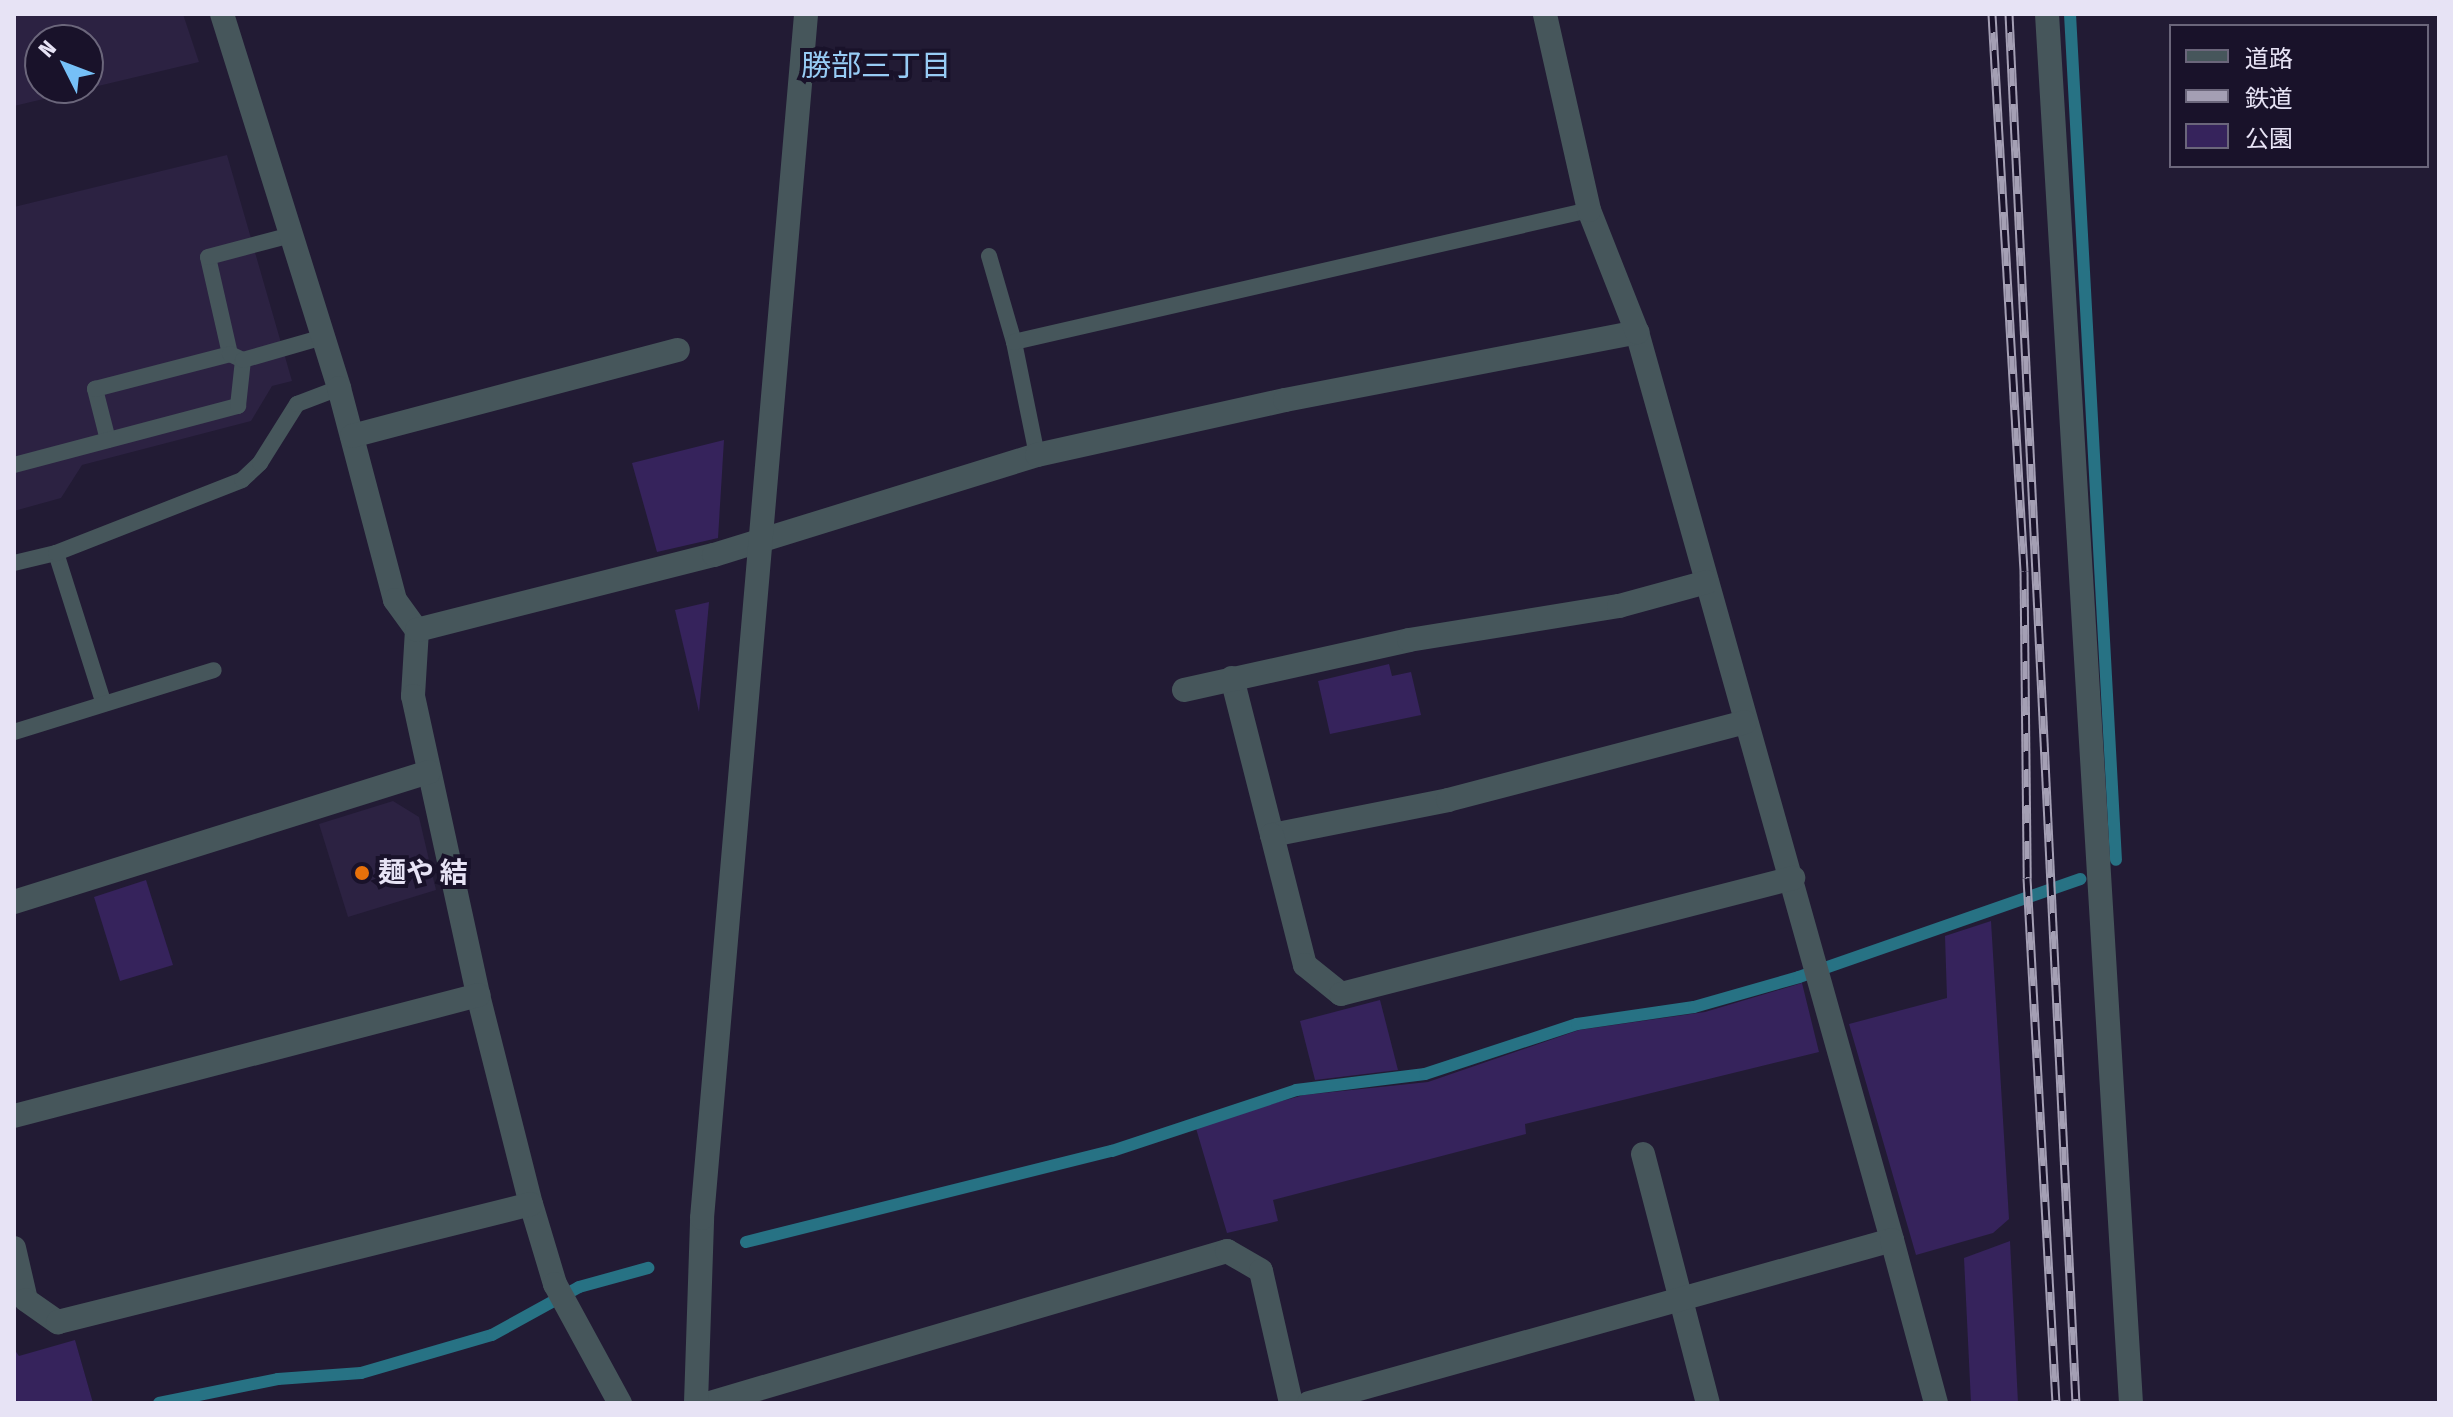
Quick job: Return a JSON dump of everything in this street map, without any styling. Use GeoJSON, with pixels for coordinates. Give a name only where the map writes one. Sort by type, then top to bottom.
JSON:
{"type":"FeatureCollection","features":[{"type":"Feature","properties":{"kind":"street"},"geometry":{"type":"LineString","coordinates":[[222,14],[339,388],[395,600],[417,630],[413,696],[478,995],[531,1204],[560,1294],[620,1403]]}},
{"type":"Feature","properties":{"kind":"street"},"geometry":{"type":"LineString","coordinates":[[696,1403],[702,1218],[764,539],[806,14]]}},
{"type":"Feature","properties":{"kind":"street"},"geometry":{"type":"LineString","coordinates":[[1545,14],[1589,210],[1637,332],[1745,722],[1819,968],[1936,1403]]}},
{"type":"Feature","properties":{"kind":"street"},"geometry":{"type":"LineString","coordinates":[[2047,14],[2131,1403]]}},
{"type":"Feature","properties":{"kind":"street"},"geometry":{"type":"LineString","coordinates":[[417,630],[764,539],[1037,455],[1285,400],[1637,332]]}},
{"type":"Feature","properties":{"kind":"street"},"geometry":{"type":"LineString","coordinates":[[352,436],[678,350]]}},
{"type":"Feature","properties":{"kind":"street"},"geometry":{"type":"LineString","coordinates":[[1184,690],[1409,640],[1619,606],[1707,582]]}},
{"type":"Feature","properties":{"kind":"street"},"geometry":{"type":"LineString","coordinates":[[1232,678],[1305,965],[1341,994],[1793,878]]}},
{"type":"Feature","properties":{"kind":"street"},"geometry":{"type":"LineString","coordinates":[[1272,835],[1448,800],[1745,722]]}},
{"type":"Feature","properties":{"kind":"street"},"geometry":{"type":"LineString","coordinates":[[14,902],[429,772]]}},
{"type":"Feature","properties":{"kind":"street"},"geometry":{"type":"LineString","coordinates":[[14,1116],[478,995]]}},
{"type":"Feature","properties":{"kind":"street"},"geometry":{"type":"LineString","coordinates":[[1643,1154],[1708,1403]]}},
{"type":"Feature","properties":{"kind":"street"},"geometry":{"type":"LineString","coordinates":[[14,1248],[26,1300],[58,1322],[531,1204]]}},
{"type":"Feature","properties":{"kind":"street"},"geometry":{"type":"LineString","coordinates":[[1309,1403],[1892,1240]]}},
{"type":"Feature","properties":{"kind":"street"},"geometry":{"type":"LineString","coordinates":[[710,1403],[1227,1251],[1261,1271],[1291,1403]]}},
{"type":"Feature","properties":{"kind":"lane"},"geometry":{"type":"LineString","coordinates":[[1014,342],[1589,210]]}},
{"type":"Feature","properties":{"kind":"lane"},"geometry":{"type":"LineString","coordinates":[[14,465],[238,406],[237,357],[208,257],[291,235]]}},
{"type":"Feature","properties":{"kind":"lane"},"geometry":{"type":"LineString","coordinates":[[989,256],[1014,342],[1037,455]]}},
{"type":"Feature","properties":{"kind":"lane"},"geometry":{"type":"LineString","coordinates":[[108,440],[95,389],[323,337]]}},
{"type":"Feature","properties":{"kind":"lane"},"geometry":{"type":"LineString","coordinates":[[14,563],[56,553],[242,480],[260,463],[297,404],[339,388]]}},
{"type":"Feature","properties":{"kind":"lane"},"geometry":{"type":"LineString","coordinates":[[56,553],[104,704]]}},
{"type":"Feature","properties":{"kind":"lane"},"geometry":{"type":"LineString","coordinates":[[14,732],[214,670]]}},
{"type":"Feature","properties":{"kind":"shaded area"},"geometry":{"type":"Polygon","coordinates":[[[14,14],[183,14],[199,62],[104,85],[104,24],[24,24],[24,104],[14,106],[14,14]]]}},
{"type":"Feature","properties":{"kind":"shaded area"},"geometry":{"type":"Polygon","coordinates":[[[227,155],[292,381],[272,386],[251,421],[82,465],[61,498],[14,511],[14,207],[227,155]]]}},
{"type":"Feature","properties":{"kind":"shaded area"},"geometry":{"type":"Polygon","coordinates":[[[393,801],[419,817],[436,890],[348,917],[319,824],[393,801]]]}},
{"type":"Feature","properties":{"kind":"green space"},"geometry":{"type":"Polygon","coordinates":[[[724,440],[718,538],[657,552],[632,463],[724,440]]]}},
{"type":"Feature","properties":{"kind":"green space"},"geometry":{"type":"Polygon","coordinates":[[[709,602],[699,712],[675,610],[709,602]]]}},
{"type":"Feature","properties":{"kind":"green space"},"geometry":{"type":"Polygon","coordinates":[[[1389,664],[1392,676],[1411,672],[1421,715],[1330,734],[1318,681],[1389,664]]]}},
{"type":"Feature","properties":{"kind":"green space"},"geometry":{"type":"Polygon","coordinates":[[[146,880],[173,965],[120,981],[94,897],[146,880]]]}},
{"type":"Feature","properties":{"kind":"green space"},"geometry":{"type":"Polygon","coordinates":[[[1991,921],[2009,1219],[1993,1233],[1916,1255],[1849,1024],[1947,998],[1945,936],[1991,921]]]}},
{"type":"Feature","properties":{"kind":"green space"},"geometry":{"type":"Polygon","coordinates":[[[1802,983],[1819,1052],[1525,1124],[1526,1134],[1273,1200],[1278,1221],[1227,1233],[1195,1125],[1304,1095],[1428,1082],[1579,1030],[1705,1012],[1802,983]]]}},
{"type":"Feature","properties":{"kind":"green space"},"geometry":{"type":"Polygon","coordinates":[[[1380,1000],[1398,1070],[1315,1080],[1300,1021],[1380,1000]]]}},
{"type":"Feature","properties":{"kind":"green space"},"geometry":{"type":"Polygon","coordinates":[[[2010,1241],[2018,1403],[1971,1403],[1964,1258],[2010,1241]]]}},
{"type":"Feature","properties":{"kind":"green space"},"geometry":{"type":"Polygon","coordinates":[[[75,1340],[93,1403],[14,1403],[14,1349],[19,1356],[75,1340]]]}},
{"type":"Feature","properties":{"kind":"waterway"},"geometry":{"type":"LineString","coordinates":[[2070,14],[2116,860]]}},
{"type":"Feature","properties":{"kind":"waterway"},"geometry":{"type":"LineString","coordinates":[[746,1242],[1112,1151],[1296,1090],[1425,1074],[1577,1024],[1694,1007],[1799,977],[2080,879]]}},
{"type":"Feature","properties":{"kind":"waterway"},"geometry":{"type":"LineString","coordinates":[[159,1403],[278,1379],[361,1373],[492,1335],[579,1287],[648,1268]]}},
{"type":"Feature","properties":{"kind":"railway"},"geometry":{"type":"LineString","coordinates":[[1992,14],[2024,571],[2027,878],[2056,1403]]}},
{"type":"Feature","properties":{"kind":"railway"},"geometry":{"type":"LineString","coordinates":[[2009,14],[2076,1403]]}},
{"type":"Feature","properties":{"kind":"place","name":"麺や 結"},"geometry":{"type":"Point","coordinates":[362,873]}},
{"type":"Feature","properties":{"kind":"district","name":"勝部三丁目"},"geometry":{"type":"Point","coordinates":[876,66]}}]}
